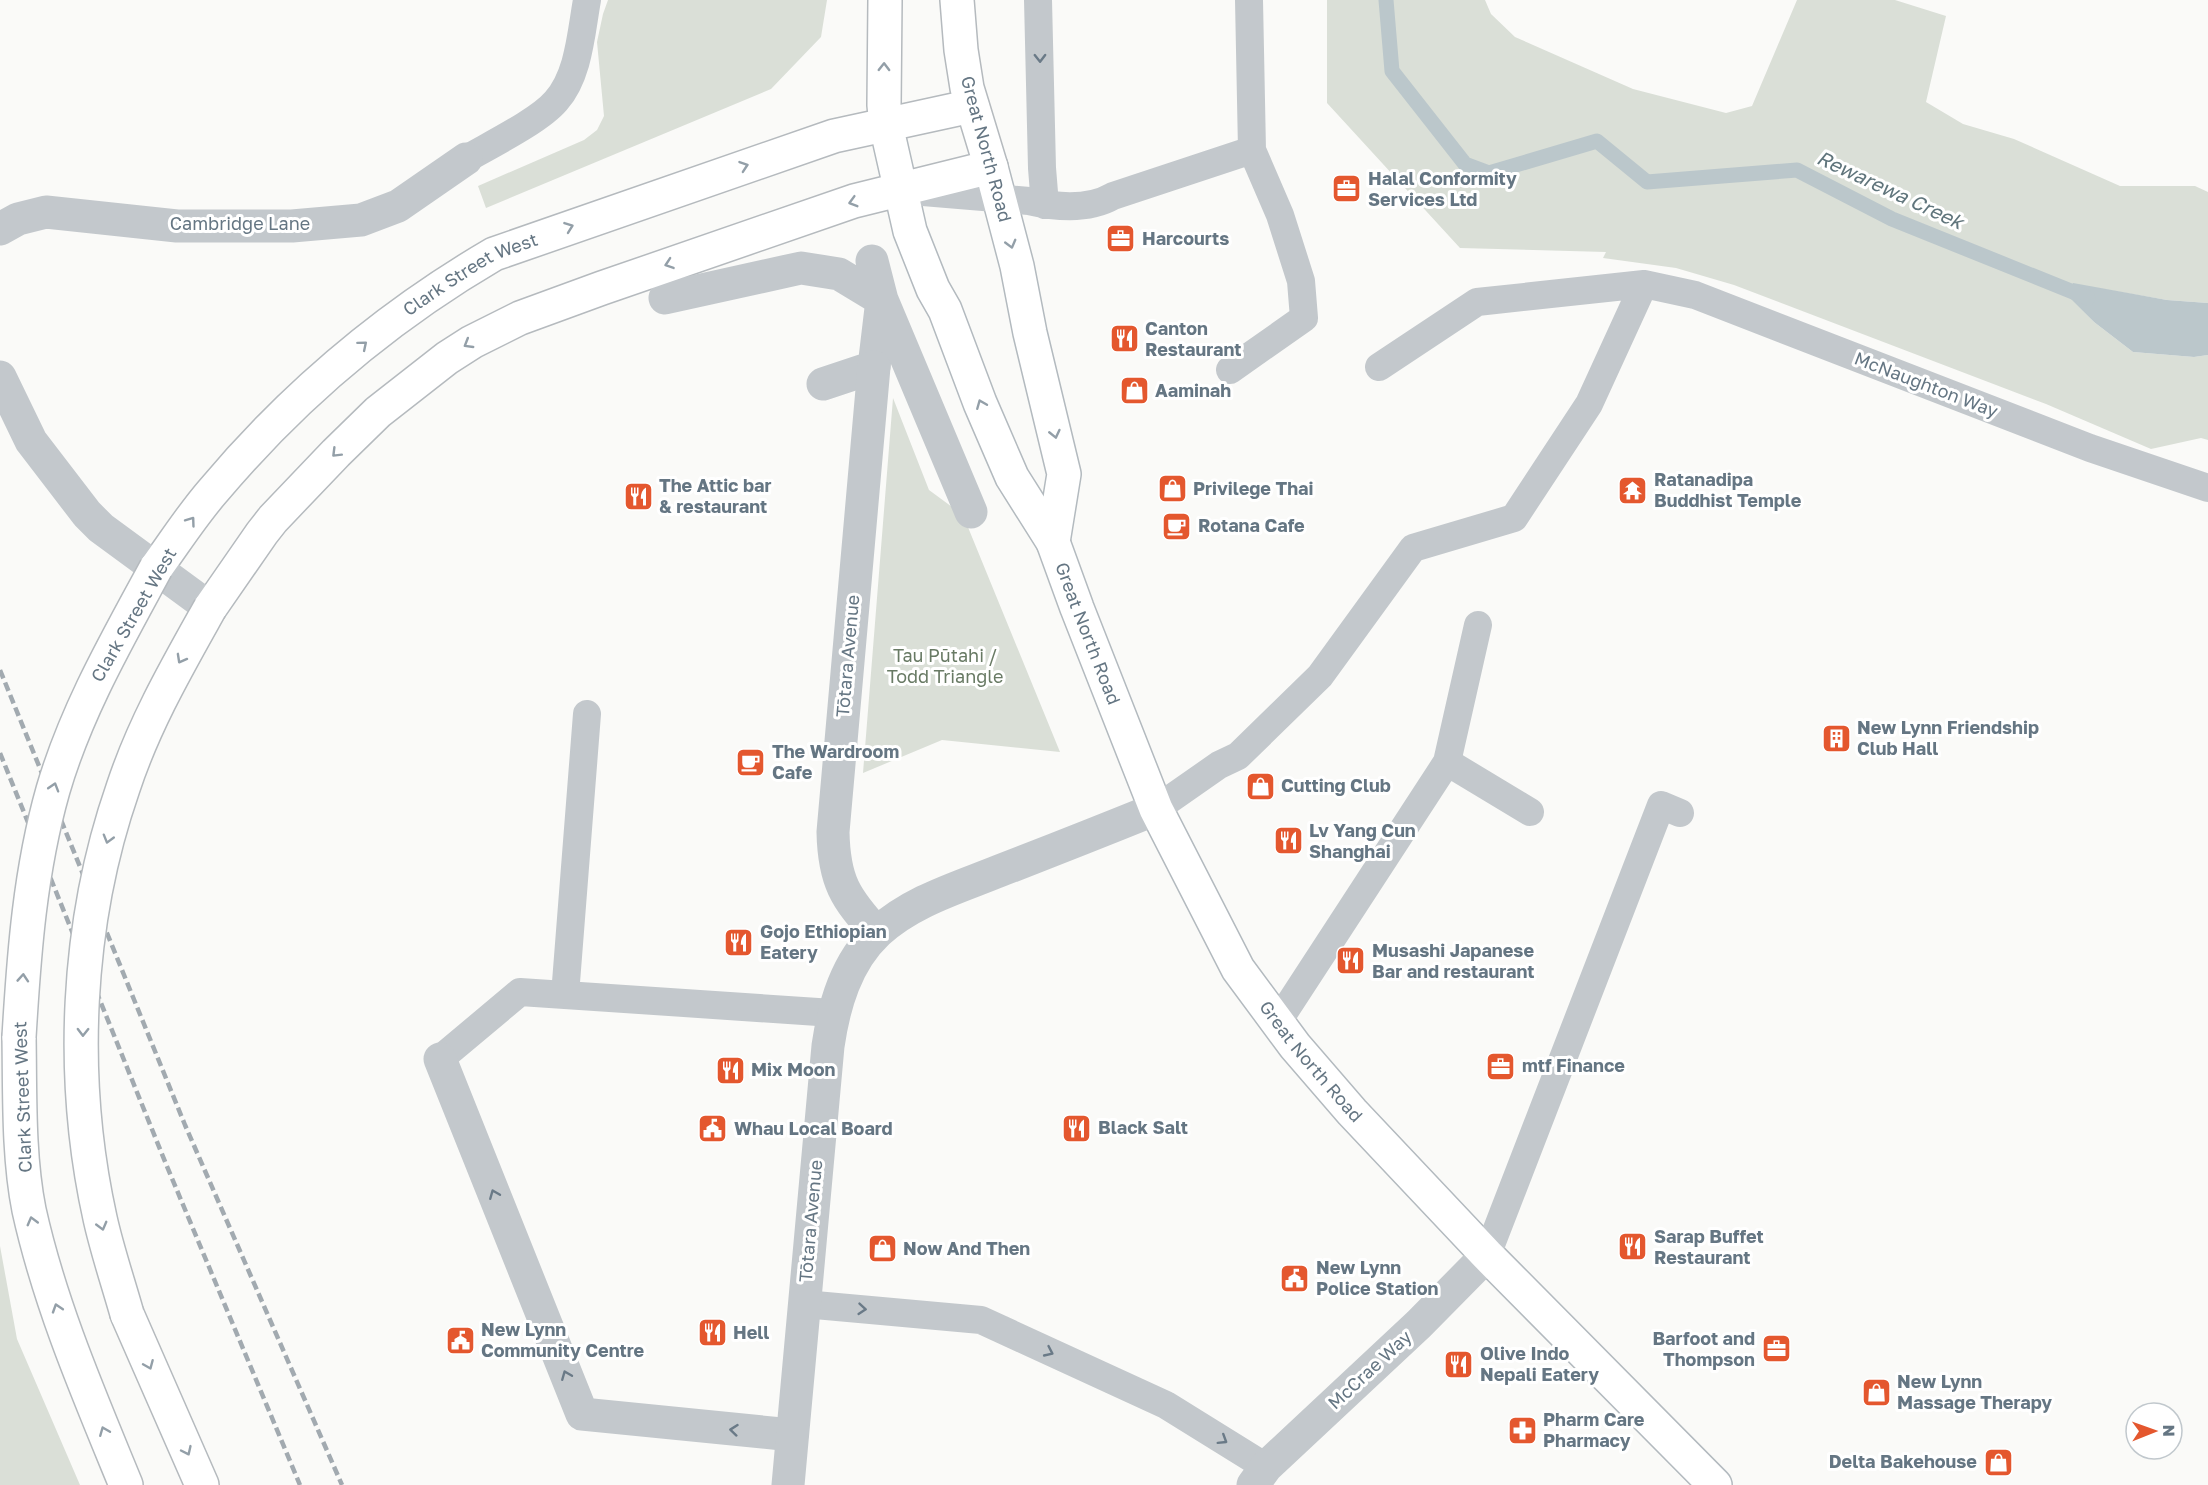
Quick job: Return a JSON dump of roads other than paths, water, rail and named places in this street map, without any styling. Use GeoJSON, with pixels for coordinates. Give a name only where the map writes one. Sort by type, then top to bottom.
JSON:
{"type":"FeatureCollection","features":[{"type":"Feature","properties":{"kind":"main road","name":"Great North Road"},"geometry":{"type":"LineString","coordinates":[[885,0],[884,105],[886,125],[909,231],[933,289],[945,310],[980,403],[1012,477],[1053,542],[1156,809],[1238,969],[1277,1023],[1352,1112],[1487,1255],[1715,1485]]}},
{"type":"Feature","properties":{"kind":"main road","name":"Great North Road"},"geometry":{"type":"LineString","coordinates":[[957,0],[961,50],[972,106],[984,137],[1017,266],[1030,333],[1064,474],[1053,542]]}},
{"type":"Feature","properties":{"kind":"main road","name":"Clark Street West"},"geometry":{"type":"LineString","coordinates":[[126,1485],[67,1339],[47,1278],[29,1208],[21,1136],[20,1037],[28,913],[40,838],[53,788],[76,724],[103,666],[156,568],[211,493],[257,440],[318,383],[379,332],[446,282],[495,254],[817,141],[972,106]]}},
{"type":"Feature","properties":{"kind":"main road"},"geometry":{"type":"LineString","coordinates":[[202,1485],[127,1314],[100,1219],[87,1146],[82,1074],[83,999],[90,926],[103,858],[123,788],[166,687],[210,608],[267,526],[336,453],[378,412],[447,358],[472,342],[520,318],[828,210],[900,189],[992,167]]}},
{"type":"Feature","properties":{"kind":"street","name":"Cambridge Lane"},"geometry":{"type":"LineString","coordinates":[[0,229],[18,219],[46,212],[177,226],[292,226],[361,220],[398,206],[466,159]]}},
{"type":"Feature","properties":{"kind":"street"},"geometry":{"type":"LineString","coordinates":[[872,261],[893,298],[971,512]]}},
{"type":"Feature","properties":{"kind":"street"},"geometry":{"type":"LineString","coordinates":[[665,298],[801,268],[838,274],[893,298]]}},
{"type":"Feature","properties":{"kind":"street","name":"Tōtara Avenue"},"geometry":{"type":"LineString","coordinates":[[877,933],[859,913],[841,884],[833,854],[833,832],[874,367],[893,298]]}},
{"type":"Feature","properties":{"kind":"street"},"geometry":{"type":"LineString","coordinates":[[823,384],[874,367]]}},
{"type":"Feature","properties":{"kind":"street"},"geometry":{"type":"LineString","coordinates":[[0,377],[31,441],[87,514],[101,528],[210,608]]}},
{"type":"Feature","properties":{"kind":"street","name":"Tōtara Avenue"},"geometry":{"type":"LineString","coordinates":[[788,1485],[828,1046],[833,1013],[842,984],[877,933],[922,901],[1156,809]]}},
{"type":"Feature","properties":{"kind":"street"},"geometry":{"type":"LineString","coordinates":[[440,1059],[582,1414],[792,1436]]}},
{"type":"Feature","properties":{"kind":"street","name":"McCrae Way"},"geometry":{"type":"LineString","coordinates":[[1259,1476],[1419,1324],[1487,1255]]}},
{"type":"Feature","properties":{"kind":"lane"},"geometry":{"type":"LineString","coordinates":[[466,159],[545,112],[557,101],[576,62],[587,0]]}},
{"type":"Feature","properties":{"kind":"lane"},"geometry":{"type":"LineString","coordinates":[[1038,0],[1045,205]]}},
{"type":"Feature","properties":{"kind":"lane"},"geometry":{"type":"LineString","coordinates":[[1230,370],[1304,318],[1300,281],[1280,215],[1252,150],[1249,0]]}},
{"type":"Feature","properties":{"kind":"lane"},"geometry":{"type":"LineString","coordinates":[[900,189],[1029,201],[1045,205],[1064,206],[1103,202],[1113,196],[1252,150]]}},
{"type":"Feature","properties":{"kind":"lane"},"geometry":{"type":"LineString","coordinates":[[1156,809],[1219,765],[1238,756],[1320,676],[1413,548],[1514,518],[1589,404],[1644,284]]}},
{"type":"Feature","properties":{"kind":"lane","name":"McNaughton Way"},"geometry":{"type":"LineString","coordinates":[[1379,367],[1477,302],[1644,284],[1695,295],[2090,448],[2208,488]]}},
{"type":"Feature","properties":{"kind":"lane"},"geometry":{"type":"LineString","coordinates":[[1277,1023],[1447,762],[1478,626]]}},
{"type":"Feature","properties":{"kind":"lane"},"geometry":{"type":"LineString","coordinates":[[565,995],[587,714]]}},
{"type":"Feature","properties":{"kind":"lane"},"geometry":{"type":"LineString","coordinates":[[1447,762],[1530,812]]}},
{"type":"Feature","properties":{"kind":"lane"},"geometry":{"type":"LineString","coordinates":[[1487,1255],[1661,806],[1680,813]]}},
{"type":"Feature","properties":{"kind":"lane"},"geometry":{"type":"LineString","coordinates":[[440,1059],[520,992],[833,1013]]}},
{"type":"Feature","properties":{"kind":"lane"},"geometry":{"type":"LineString","coordinates":[[804,1304],[981,1320],[1166,1405],[1259,1476]]}},
{"type":"Feature","properties":{"kind":"waterway","name":"Rewarewa Creek"},"geometry":{"type":"LineString","coordinates":[[1386,0],[1392,71],[1465,164],[1489,173],[1597,141],[1647,182],[1797,170],[1892,219],[2088,298]]}},
{"type":"Feature","properties":{"kind":"railway"},"geometry":{"type":"LineString","coordinates":[[0,670],[185,1125],[342,1485]]}},
{"type":"Feature","properties":{"kind":"railway"},"geometry":{"type":"LineString","coordinates":[[0,753],[166,1164],[300,1485]]}},
{"type":"Feature","properties":{"kind":"place","name":"Halal Conformity Services Ltd"},"geometry":{"type":"Point","coordinates":[1347,189]}},
{"type":"Feature","properties":{"kind":"place","name":"Harcourts"},"geometry":{"type":"Point","coordinates":[1121,239]}},
{"type":"Feature","properties":{"kind":"place","name":"Canton Restaurant"},"geometry":{"type":"Point","coordinates":[1124,339]}},
{"type":"Feature","properties":{"kind":"place","name":"Aaminah"},"geometry":{"type":"Point","coordinates":[1134,391]}},
{"type":"Feature","properties":{"kind":"place","name":"Privilege Thai"},"geometry":{"type":"Point","coordinates":[1172,489]}},
{"type":"Feature","properties":{"kind":"place","name":"Ratanadipa Buddhist Temple"},"geometry":{"type":"Point","coordinates":[1633,490]}},
{"type":"Feature","properties":{"kind":"place","name":"The Attic bar & restaurant"},"geometry":{"type":"Point","coordinates":[638,496]}},
{"type":"Feature","properties":{"kind":"place","name":"Rotana Cafe"},"geometry":{"type":"Point","coordinates":[1177,526]}},
{"type":"Feature","properties":{"kind":"place","name":"New Lynn Friendship Club Hall"},"geometry":{"type":"Point","coordinates":[1836,738]}},
{"type":"Feature","properties":{"kind":"place","name":"The Wardroom Cafe"},"geometry":{"type":"Point","coordinates":[751,762]}},
{"type":"Feature","properties":{"kind":"place","name":"Cutting Club"},"geometry":{"type":"Point","coordinates":[1260,786]}},
{"type":"Feature","properties":{"kind":"place","name":"Lv Yang Cun Shanghai"},"geometry":{"type":"Point","coordinates":[1288,841]}},
{"type":"Feature","properties":{"kind":"place","name":"Gojo Ethiopian Eatery"},"geometry":{"type":"Point","coordinates":[739,942]}},
{"type":"Feature","properties":{"kind":"place","name":"Musashi Japanese Bar and restaurant"},"geometry":{"type":"Point","coordinates":[1351,961]}},
{"type":"Feature","properties":{"kind":"place","name":"mtf Finance"},"geometry":{"type":"Point","coordinates":[1501,1066]}},
{"type":"Feature","properties":{"kind":"place","name":"Mix Moon"},"geometry":{"type":"Point","coordinates":[730,1070]}},
{"type":"Feature","properties":{"kind":"place","name":"Black Salt"},"geometry":{"type":"Point","coordinates":[1077,1128]}},
{"type":"Feature","properties":{"kind":"place","name":"Whau Local Board"},"geometry":{"type":"Point","coordinates":[713,1129]}},
{"type":"Feature","properties":{"kind":"place","name":"Sarap Buffet Restaurant"},"geometry":{"type":"Point","coordinates":[1633,1247]}},
{"type":"Feature","properties":{"kind":"place","name":"Now And Then"},"geometry":{"type":"Point","coordinates":[882,1249]}},
{"type":"Feature","properties":{"kind":"place","name":"New Lynn Police Station"},"geometry":{"type":"Point","coordinates":[1295,1278]}},
{"type":"Feature","properties":{"kind":"place","name":"Hell"},"geometry":{"type":"Point","coordinates":[712,1333]}},
{"type":"Feature","properties":{"kind":"place","name":"New Lynn Community Centre"},"geometry":{"type":"Point","coordinates":[460,1340]}},
{"type":"Feature","properties":{"kind":"place","name":"Barfoot and Thompson"},"geometry":{"type":"Point","coordinates":[1776,1349]}},
{"type":"Feature","properties":{"kind":"place","name":"Olive Indo Nepali Eatery"},"geometry":{"type":"Point","coordinates":[1459,1364]}},
{"type":"Feature","properties":{"kind":"place","name":"New Lynn Massage Therapy"},"geometry":{"type":"Point","coordinates":[1876,1392]}},
{"type":"Feature","properties":{"kind":"place","name":"Pharm Care Pharmacy"},"geometry":{"type":"Point","coordinates":[1522,1430]}},
{"type":"Feature","properties":{"kind":"place","name":"Delta Bakehouse"},"geometry":{"type":"Point","coordinates":[1998,1462]}},
{"type":"Feature","properties":{"kind":"park label","name":"Tau Pūtahi / Todd Triangle"},"geometry":{"type":"Point","coordinates":[945,666]}}]}
